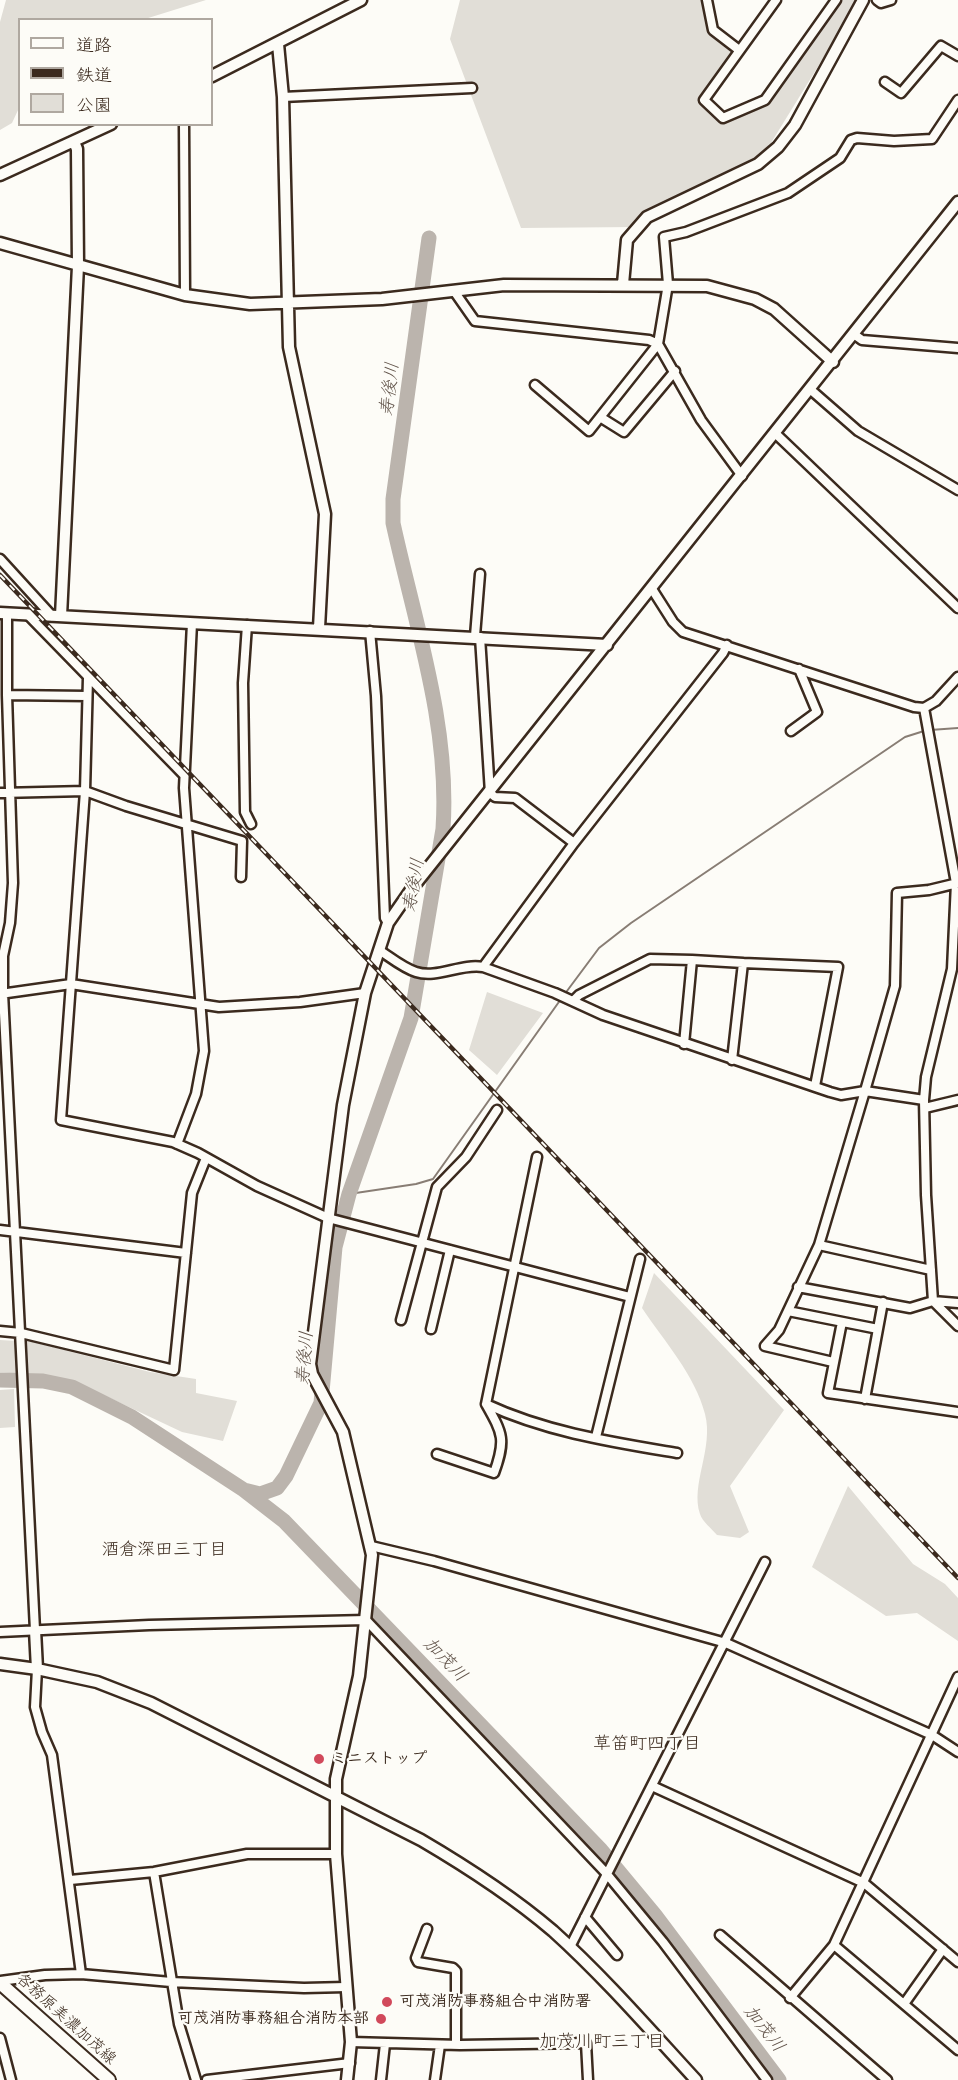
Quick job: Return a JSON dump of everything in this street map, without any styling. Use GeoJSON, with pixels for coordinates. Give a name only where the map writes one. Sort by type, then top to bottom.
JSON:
{"type":"FeatureCollection","features":[{"type":"Feature","properties":{"kind":"main road","name":"各務原美濃加茂線"},"geometry":{"type":"LineString","coordinates":[[0,1982],[109,2080]]}},
{"type":"Feature","properties":{"kind":"street"},"geometry":{"type":"LineString","coordinates":[[213,76],[361,0]]}},
{"type":"Feature","properties":{"kind":"street"},"geometry":{"type":"LineString","coordinates":[[776,0],[704,100],[723,118],[765,100],[836,0]]}},
{"type":"Feature","properties":{"kind":"street"},"geometry":{"type":"LineString","coordinates":[[623,284],[627,240],[647,217],[758,164],[778,147],[795,125],[863,0]]}},
{"type":"Feature","properties":{"kind":"street"},"geometry":{"type":"LineString","coordinates":[[877,0],[881,3],[891,0]]}},
{"type":"Feature","properties":{"kind":"street"},"geometry":{"type":"LineString","coordinates":[[710,2],[713,30],[739,50]]}},
{"type":"Feature","properties":{"kind":"street"},"geometry":{"type":"LineString","coordinates":[[278,44],[283,97],[289,347],[324,500],[324,560],[319,628]]}},
{"type":"Feature","properties":{"kind":"street"},"geometry":{"type":"LineString","coordinates":[[885,82],[901,93],[941,46],[958,56]]}},
{"type":"Feature","properties":{"kind":"street"},"geometry":{"type":"LineString","coordinates":[[283,97],[472,88]]}},
{"type":"Feature","properties":{"kind":"street"},"geometry":{"type":"LineString","coordinates":[[535,385],[590,431],[658,344],[668,284],[664,237],[686,232],[789,193],[840,158],[851,140],[857,138],[932,139],[958,100]]}},
{"type":"Feature","properties":{"kind":"street"},"geometry":{"type":"LineString","coordinates":[[0,175],[107,126]]}},
{"type":"Feature","properties":{"kind":"street"},"geometry":{"type":"LineString","coordinates":[[184,126],[185,295]]}},
{"type":"Feature","properties":{"kind":"street"},"geometry":{"type":"LineString","coordinates":[[56,616],[78,266],[77,149],[74,142]]}},
{"type":"Feature","properties":{"kind":"street"},"geometry":{"type":"LineString","coordinates":[[346,2080],[351,2042],[336,1854],[336,1779],[359,1676],[371,1572],[371,1546],[343,1432],[316,1383],[310,1364],[331,1219],[343,1106],[365,993],[379,950],[388,923],[429,867],[855,335],[958,202]]}},
{"type":"Feature","properties":{"kind":"street"},"geometry":{"type":"LineString","coordinates":[[0,243],[185,295],[250,304],[289,304],[423,295],[504,285],[668,284],[707,286],[755,299],[795,327],[833,362]]}},
{"type":"Feature","properties":{"kind":"street"},"geometry":{"type":"LineString","coordinates":[[454,291],[475,321],[649,340],[658,344],[701,420],[742,476]]}},
{"type":"Feature","properties":{"kind":"street"},"geometry":{"type":"LineString","coordinates":[[855,335],[862,340],[958,348]]}},
{"type":"Feature","properties":{"kind":"street"},"geometry":{"type":"LineString","coordinates":[[600,417],[624,432],[675,371]]}},
{"type":"Feature","properties":{"kind":"street"},"geometry":{"type":"LineString","coordinates":[[811,390],[858,431],[958,490]]}},
{"type":"Feature","properties":{"kind":"street"},"geometry":{"type":"LineString","coordinates":[[776,434],[958,608]]}},
{"type":"Feature","properties":{"kind":"street"},"geometry":{"type":"LineString","coordinates":[[0,559],[56,616]]}},
{"type":"Feature","properties":{"kind":"street"},"geometry":{"type":"LineString","coordinates":[[480,574],[478,636],[490,793],[495,797],[514,798],[574,843]]}},
{"type":"Feature","properties":{"kind":"street"},"geometry":{"type":"LineString","coordinates":[[652,589],[673,622],[683,632],[915,707],[924,708],[936,701],[958,677]]}},
{"type":"Feature","properties":{"kind":"street"},"geometry":{"type":"LineString","coordinates":[[81,1974],[52,1755],[35,1707],[37,1669],[26,1422],[2,993],[3,956],[10,923],[13,883],[5,793],[7,695],[4,614],[478,636],[607,645]]}},
{"type":"Feature","properties":{"kind":"street"},"geometry":{"type":"LineString","coordinates":[[28,615],[184,775]]}},
{"type":"Feature","properties":{"kind":"street"},"geometry":{"type":"LineString","coordinates":[[177,1144],[196,1094],[204,1051],[184,775],[192,623]]}},
{"type":"Feature","properties":{"kind":"street"},"geometry":{"type":"LineString","coordinates":[[247,625],[243,724],[245,812],[251,824]]}},
{"type":"Feature","properties":{"kind":"street"},"geometry":{"type":"LineString","coordinates":[[370,631],[376,696],[384,907],[388,923]]}},
{"type":"Feature","properties":{"kind":"street"},"geometry":{"type":"LineString","coordinates":[[483,967],[574,843],[727,645]]}},
{"type":"Feature","properties":{"kind":"street"},"geometry":{"type":"LineString","coordinates":[[791,731],[817,712],[799,669]]}},
{"type":"Feature","properties":{"kind":"street"},"geometry":{"type":"LineString","coordinates":[[88,678],[85,791],[61,1120],[177,1144],[257,1186],[331,1219],[630,1297]]}},
{"type":"Feature","properties":{"kind":"street"},"geometry":{"type":"LineString","coordinates":[[7,695],[87,696]]}},
{"type":"Feature","properties":{"kind":"street"},"geometry":{"type":"LineString","coordinates":[[924,708],[957,883],[952,969],[926,1077],[924,1104],[926,1195],[933,1301],[958,1326]]}},
{"type":"Feature","properties":{"kind":"street"},"geometry":{"type":"LineString","coordinates":[[5,793],[85,791],[186,826],[242,841],[242,877]]}},
{"type":"Feature","properties":{"kind":"street"},"geometry":{"type":"LineString","coordinates":[[833,1362],[765,1346],[779,1330],[819,1245],[865,1091],[895,986],[897,893],[929,890],[957,883]]}},
{"type":"Feature","properties":{"kind":"street"},"geometry":{"type":"LineString","coordinates":[[379,950],[419,972],[474,965],[483,967],[559,995],[603,1016],[841,1095],[865,1091],[924,1104],[958,1101]]}},
{"type":"Feature","properties":{"kind":"street"},"geometry":{"type":"LineString","coordinates":[[571,1000],[650,958],[838,967],[814,1086]]}},
{"type":"Feature","properties":{"kind":"street"},"geometry":{"type":"LineString","coordinates":[[684,1044],[692,960]]}},
{"type":"Feature","properties":{"kind":"street"},"geometry":{"type":"LineString","coordinates":[[732,1060],[743,963]]}},
{"type":"Feature","properties":{"kind":"street"},"geometry":{"type":"LineString","coordinates":[[2,993],[71,984],[202,1006],[300,1002],[365,993]]}},
{"type":"Feature","properties":{"kind":"street"},"geometry":{"type":"LineString","coordinates":[[401,1320],[437,1188],[466,1157],[497,1110]]}},
{"type":"Feature","properties":{"kind":"street"},"geometry":{"type":"LineString","coordinates":[[436,1454],[494,1473],[504,1447],[498,1424],[486,1404],[537,1157]]}},
{"type":"Feature","properties":{"kind":"street"},"geometry":{"type":"LineString","coordinates":[[0,1331],[21,1333],[174,1370],[192,1193],[206,1158]]}},
{"type":"Feature","properties":{"kind":"street"},"geometry":{"type":"LineString","coordinates":[[0,1230],[15,1230],[186,1253]]}},
{"type":"Feature","properties":{"kind":"street"},"geometry":{"type":"LineString","coordinates":[[819,1245],[931,1270]]}},
{"type":"Feature","properties":{"kind":"street"},"geometry":{"type":"LineString","coordinates":[[431,1329],[450,1250]]}},
{"type":"Feature","properties":{"kind":"street"},"geometry":{"type":"LineString","coordinates":[[596,1437],[640,1258]]}},
{"type":"Feature","properties":{"kind":"street"},"geometry":{"type":"LineString","coordinates":[[798,1287],[910,1308],[933,1301],[958,1303]]}},
{"type":"Feature","properties":{"kind":"street"},"geometry":{"type":"LineString","coordinates":[[865,1398],[883,1302]]}},
{"type":"Feature","properties":{"kind":"street"},"geometry":{"type":"LineString","coordinates":[[788,1311],[878,1329]]}},
{"type":"Feature","properties":{"kind":"street"},"geometry":{"type":"LineString","coordinates":[[842,1322],[828,1393],[958,1412]]}},
{"type":"Feature","properties":{"kind":"street"},"geometry":{"type":"LineString","coordinates":[[486,1404],[509,1415],[564,1432],[677,1453]]}},
{"type":"Feature","properties":{"kind":"street"},"geometry":{"type":"LineString","coordinates":[[371,1546],[434,1561],[726,1643],[932,1735],[958,1752]]}},
{"type":"Feature","properties":{"kind":"street"},"geometry":{"type":"LineString","coordinates":[[570,1947],[726,1643],[765,1562]]}},
{"type":"Feature","properties":{"kind":"street"},"geometry":{"type":"LineString","coordinates":[[0,1632],[149,1624],[366,1617],[608,1871],[767,2080]]}},
{"type":"Feature","properties":{"kind":"street"},"geometry":{"type":"LineString","coordinates":[[0,1664],[37,1669],[97,1682],[151,1703],[458,1862],[502,1891],[570,1947],[696,2080]]}},
{"type":"Feature","properties":{"kind":"street"},"geometry":{"type":"LineString","coordinates":[[790,1998],[834,1945],[958,1677]]}},
{"type":"Feature","properties":{"kind":"street"},"geometry":{"type":"LineString","coordinates":[[652,1786],[864,1883],[958,1962]]}},
{"type":"Feature","properties":{"kind":"street"},"geometry":{"type":"LineString","coordinates":[[70,1880],[154,1872],[247,1854],[336,1854]]}},
{"type":"Feature","properties":{"kind":"street"},"geometry":{"type":"LineString","coordinates":[[154,1872],[179,2024],[196,2080]]}},
{"type":"Feature","properties":{"kind":"street"},"geometry":{"type":"LineString","coordinates":[[585,1917],[617,1955]]}},
{"type":"Feature","properties":{"kind":"street"},"geometry":{"type":"LineString","coordinates":[[427,1929],[416,1958],[418,1962],[456,1971],[456,2045]]}},
{"type":"Feature","properties":{"kind":"street"},"geometry":{"type":"LineString","coordinates":[[720,1935],[887,2080]]}},
{"type":"Feature","properties":{"kind":"street"},"geometry":{"type":"LineString","coordinates":[[834,1945],[958,2050]]}},
{"type":"Feature","properties":{"kind":"street"},"geometry":{"type":"LineString","coordinates":[[904,2004],[943,1949]]}},
{"type":"Feature","properties":{"kind":"street"},"geometry":{"type":"LineString","coordinates":[[0,1982],[45,1975],[81,1974],[171,1982],[304,1988],[346,1987]]}},
{"type":"Feature","properties":{"kind":"street"},"geometry":{"type":"LineString","coordinates":[[0,2038],[4,2071],[11,2080]]}},
{"type":"Feature","properties":{"kind":"street"},"geometry":{"type":"LineString","coordinates":[[351,2042],[440,2045],[586,2043],[588,2080]]}},
{"type":"Feature","properties":{"kind":"street"},"geometry":{"type":"LineString","coordinates":[[381,2080],[385,2044]]}},
{"type":"Feature","properties":{"kind":"street"},"geometry":{"type":"LineString","coordinates":[[435,2080],[440,2045]]}},
{"type":"Feature","properties":{"kind":"street"},"geometry":{"type":"LineString","coordinates":[[207,2080],[350,2063]]}},
{"type":"Feature","properties":{"kind":"green space"},"geometry":{"type":"Polygon","coordinates":[[[6,0],[206,0],[148,18],[18,18],[18,110],[12,123],[0,130],[0,22],[6,0]]]}},
{"type":"Feature","properties":{"kind":"green space"},"geometry":{"type":"Polygon","coordinates":[[[460,0],[707,0],[713,30],[739,50],[704,100],[724,118],[765,100],[836,0],[859,0],[758,164],[635,227],[521,228],[450,39],[460,0]]]}},
{"type":"Feature","properties":{"kind":"green space"},"geometry":{"type":"Polygon","coordinates":[[[487,992],[543,1013],[497,1075],[469,1050],[487,992]]]}},
{"type":"Feature","properties":{"kind":"green space"},"geometry":{"type":"Polygon","coordinates":[[[654,1273],[784,1410],[730,1486],[749,1532],[740,1538],[717,1535],[700,1514],[698,1491],[707,1440],[705,1414],[686,1372],[642,1308],[654,1273]]]}},
{"type":"Feature","properties":{"kind":"green space"},"geometry":{"type":"Polygon","coordinates":[[[0,1340],[33,1342],[150,1372],[196,1379],[196,1393],[237,1401],[223,1441],[182,1432],[95,1391],[55,1378],[0,1372],[0,1340]]]}},
{"type":"Feature","properties":{"kind":"green space"},"geometry":{"type":"Polygon","coordinates":[[[14,1389],[15,1427],[0,1428],[0,1390],[14,1389]]]}},
{"type":"Feature","properties":{"kind":"green space"},"geometry":{"type":"Polygon","coordinates":[[[848,1486],[913,1564],[945,1584],[958,1598],[958,1641],[917,1613],[886,1616],[812,1567],[848,1486]]]}},
{"type":"Feature","properties":{"kind":"waterway","name":"寿後川"},"geometry":{"type":"LineString","coordinates":[[244,1490],[260,1494],[277,1488],[286,1476],[321,1403],[335,1247],[349,1194],[411,1018],[443,829],[444,790],[436,713],[393,523],[393,499],[429,238]]}},
{"type":"Feature","properties":{"kind":"waterway"},"geometry":{"type":"LineString","coordinates":[[930,730],[958,728]]}},
{"type":"Feature","properties":{"kind":"waterway"},"geometry":{"type":"LineString","coordinates":[[564,995],[599,948],[631,923],[905,737],[924,731]]}},
{"type":"Feature","properties":{"kind":"waterway"},"geometry":{"type":"LineString","coordinates":[[349,1194],[416,1184],[433,1179],[561,999]]}},
{"type":"Feature","properties":{"kind":"waterway","name":"加茂川"},"geometry":{"type":"LineString","coordinates":[[0,1380],[43,1381],[72,1387],[132,1417],[244,1490],[284,1521],[601,1850],[655,1915],[779,2080]]}},
{"type":"Feature","properties":{"kind":"railway"},"geometry":{"type":"LineString","coordinates":[[0,575],[958,1578]]}},
{"type":"Feature","properties":{"kind":"place","name":"ミニストップ"},"geometry":{"type":"Point","coordinates":[319,1759]}},
{"type":"Feature","properties":{"kind":"place","name":"可茂消防事務組合中消防署"},"geometry":{"type":"Point","coordinates":[387,2002]}},
{"type":"Feature","properties":{"kind":"place","name":"可茂消防事務組合消防本部"},"geometry":{"type":"Point","coordinates":[381,2019]}},
{"type":"Feature","properties":{"kind":"district","name":"酒倉深田三丁目"},"geometry":{"type":"Point","coordinates":[164,1550]}},
{"type":"Feature","properties":{"kind":"district","name":"草笛町四丁目"},"geometry":{"type":"Point","coordinates":[647,1744]}},
{"type":"Feature","properties":{"kind":"district","name":"加茂川町三丁目"},"geometry":{"type":"Point","coordinates":[602,2042]}}]}
